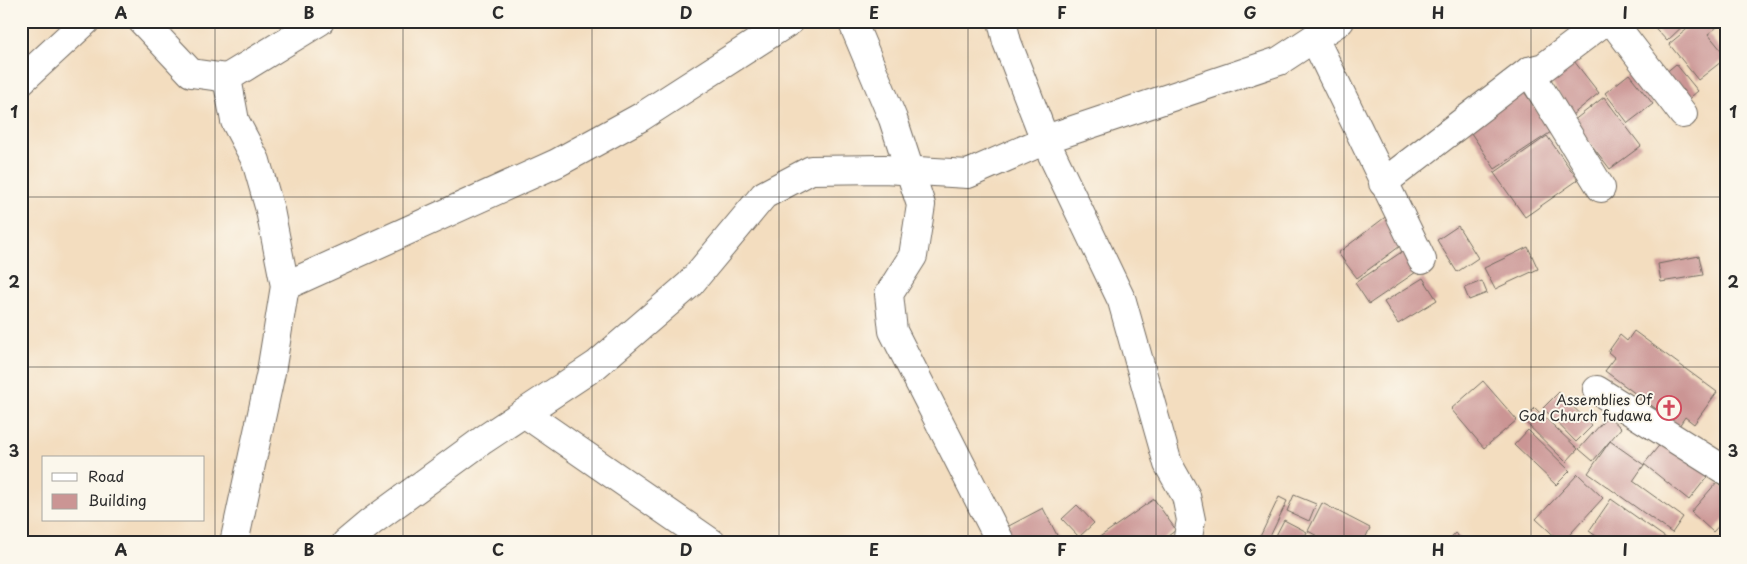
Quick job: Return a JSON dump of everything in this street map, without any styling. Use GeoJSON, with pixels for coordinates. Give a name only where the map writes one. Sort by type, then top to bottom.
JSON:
{"type":"FeatureCollection","features":[{"type":"Feature","properties":{"kind":"street"},"geometry":{"type":"LineString","coordinates":[[21,81],[86,21]]}},
{"type":"Feature","properties":{"kind":"street"},"geometry":{"type":"LineString","coordinates":[[142,21],[191,73],[227,78],[320,21]]}},
{"type":"Feature","properties":{"kind":"street"},"geometry":{"type":"LineString","coordinates":[[284,286],[558,163],[641,117],[790,21]]}},
{"type":"Feature","properties":{"kind":"street"},"geometry":{"type":"LineString","coordinates":[[852,21],[893,119],[921,205],[913,256],[889,294],[893,331],[1001,543]]}},
{"type":"Feature","properties":{"kind":"street"},"geometry":{"type":"LineString","coordinates":[[1002,21],[1007,42],[1045,140],[1122,301],[1168,464],[1186,496],[1191,520],[1187,543]]}},
{"type":"Feature","properties":{"kind":"street"},"geometry":{"type":"LineString","coordinates":[[1612,21],[1683,114]]}},
{"type":"Feature","properties":{"kind":"street"},"geometry":{"type":"LineString","coordinates":[[1383,183],[1529,71],[1544,67],[1588,26]]}},
{"type":"Feature","properties":{"kind":"street"},"geometry":{"type":"LineString","coordinates":[[346,543],[443,469],[596,365],[690,284],[764,195],[811,170],[968,174],[1045,140],[1279,61],[1323,28],[1383,183],[1422,260]]}},
{"type":"Feature","properties":{"kind":"street"},"geometry":{"type":"LineString","coordinates":[[1529,71],[1601,188]]}},
{"type":"Feature","properties":{"kind":"street"},"geometry":{"type":"LineString","coordinates":[[227,78],[235,121],[256,161],[270,210],[284,286],[271,372],[234,543]]}},
{"type":"Feature","properties":{"kind":"street"},"geometry":{"type":"LineString","coordinates":[[1597,390],[1726,471]]}},
{"type":"Feature","properties":{"kind":"street"},"geometry":{"type":"LineString","coordinates":[[524,413],[712,543]]}},
{"type":"Feature","properties":{"kind":"building"},"geometry":{"type":"Polygon","coordinates":[[[1649,21],[1688,21],[1667,41],[1649,21]]]}},
{"type":"Feature","properties":{"kind":"building"},"geometry":{"type":"Polygon","coordinates":[[[1697,21],[1725,21],[1708,34],[1726,56],[1726,58],[1698,80],[1669,44],[1697,21]]]}},
{"type":"Feature","properties":{"kind":"building"},"geometry":{"type":"Polygon","coordinates":[[[1560,43],[1599,93],[1572,115],[1538,60],[1560,43]]]}},
{"type":"Feature","properties":{"kind":"building"},"geometry":{"type":"Polygon","coordinates":[[[1676,64],[1698,91],[1680,106],[1658,79],[1676,64]]]}},
{"type":"Feature","properties":{"kind":"building"},"geometry":{"type":"Polygon","coordinates":[[[1629,74],[1653,104],[1628,123],[1605,93],[1629,74]]]}},
{"type":"Feature","properties":{"kind":"building"},"geometry":{"type":"Polygon","coordinates":[[[1517,81],[1551,132],[1495,169],[1461,118],[1517,81]]]}},
{"type":"Feature","properties":{"kind":"building"},"geometry":{"type":"Polygon","coordinates":[[[1604,97],[1641,146],[1610,169],[1573,121],[1604,97]]]}},
{"type":"Feature","properties":{"kind":"building"},"geometry":{"type":"Polygon","coordinates":[[[1547,136],[1578,180],[1525,217],[1494,173],[1547,136]]]}},
{"type":"Feature","properties":{"kind":"building"},"geometry":{"type":"Polygon","coordinates":[[[1388,215],[1407,241],[1357,278],[1338,253],[1388,215]]]}},
{"type":"Feature","properties":{"kind":"building"},"geometry":{"type":"Polygon","coordinates":[[[1458,226],[1478,258],[1457,272],[1437,240],[1458,226]]]}},
{"type":"Feature","properties":{"kind":"building"},"geometry":{"type":"Polygon","coordinates":[[[1528,247],[1538,269],[1495,289],[1484,268],[1528,247]]]}},
{"type":"Feature","properties":{"kind":"building"},"geometry":{"type":"Polygon","coordinates":[[[1406,249],[1419,270],[1369,304],[1355,283],[1406,249]]]}},
{"type":"Feature","properties":{"kind":"building"},"geometry":{"type":"Polygon","coordinates":[[[1699,256],[1703,275],[1661,282],[1658,264],[1699,256]]]}},
{"type":"Feature","properties":{"kind":"building"},"geometry":{"type":"Polygon","coordinates":[[[1423,278],[1437,300],[1398,324],[1384,302],[1423,278]]]}},
{"type":"Feature","properties":{"kind":"building"},"geometry":{"type":"Polygon","coordinates":[[[1482,281],[1487,293],[1469,300],[1464,288],[1482,281]]]}},
{"type":"Feature","properties":{"kind":"building"},"geometry":{"type":"Polygon","coordinates":[[[1634,331],[1717,392],[1694,424],[1685,417],[1679,426],[1605,371],[1615,358],[1608,352],[1620,335],[1627,341],[1634,331]]]}},
{"type":"Feature","properties":{"kind":"building"},"geometry":{"type":"Polygon","coordinates":[[[1483,381],[1517,420],[1484,448],[1451,409],[1483,381]]]}},
{"type":"Feature","properties":{"kind":"building"},"geometry":{"type":"Polygon","coordinates":[[[1559,392],[1592,426],[1576,442],[1543,408],[1559,392]]]}},
{"type":"Feature","properties":{"kind":"building"},"geometry":{"type":"Polygon","coordinates":[[[1535,408],[1578,449],[1566,462],[1523,420],[1535,408]]]}},
{"type":"Feature","properties":{"kind":"building"},"geometry":{"type":"Polygon","coordinates":[[[1608,416],[1621,428],[1593,461],[1579,449],[1608,416]]]}},
{"type":"Feature","properties":{"kind":"building"},"geometry":{"type":"Polygon","coordinates":[[[1528,430],[1570,471],[1556,485],[1514,445],[1528,430]]]}},
{"type":"Feature","properties":{"kind":"building"},"geometry":{"type":"Polygon","coordinates":[[[1666,437],[1711,472],[1689,500],[1644,464],[1666,437]]]}},
{"type":"Feature","properties":{"kind":"building"},"geometry":{"type":"Polygon","coordinates":[[[1610,441],[1644,465],[1633,481],[1683,517],[1672,533],[1588,473],[1610,441]]]}},
{"type":"Feature","properties":{"kind":"building"},"geometry":{"type":"Polygon","coordinates":[[[1578,474],[1603,498],[1562,543],[1536,519],[1578,474]]]}},
{"type":"Feature","properties":{"kind":"building"},"geometry":{"type":"Polygon","coordinates":[[[1717,482],[1726,490],[1726,518],[1713,532],[1691,512],[1717,482]]]}},
{"type":"Feature","properties":{"kind":"building"},"geometry":{"type":"Polygon","coordinates":[[[1294,495],[1316,504],[1309,521],[1287,511],[1294,495]]]}},
{"type":"Feature","properties":{"kind":"building"},"geometry":{"type":"Polygon","coordinates":[[[1279,497],[1287,501],[1267,543],[1257,543],[1279,497]]]}},
{"type":"Feature","properties":{"kind":"building"},"geometry":{"type":"Polygon","coordinates":[[[1154,499],[1176,530],[1159,543],[1091,543],[1154,499]]]}},
{"type":"Feature","properties":{"kind":"building"},"geometry":{"type":"Polygon","coordinates":[[[1611,499],[1673,543],[1606,543],[1589,531],[1611,499]]]}},
{"type":"Feature","properties":{"kind":"building"},"geometry":{"type":"Polygon","coordinates":[[[1322,503],[1370,528],[1363,543],[1330,543],[1308,531],[1322,503]]]}},
{"type":"Feature","properties":{"kind":"building"},"geometry":{"type":"Polygon","coordinates":[[[1077,505],[1094,523],[1079,537],[1062,519],[1077,505]]]}},
{"type":"Feature","properties":{"kind":"building"},"geometry":{"type":"Polygon","coordinates":[[[1043,508],[1060,541],[1013,543],[1005,528],[1043,508]]]}},
{"type":"Feature","properties":{"kind":"building"},"geometry":{"type":"Polygon","coordinates":[[[1284,520],[1307,532],[1302,543],[1272,543],[1284,520]]]}},
{"type":"Feature","properties":{"kind":"building"},"geometry":{"type":"Polygon","coordinates":[[[1455,533],[1466,543],[1446,543],[1455,533]]]}},
{"type":"Feature","properties":{"kind":"place","name":"Assemblies Of God Church fudawa"},"geometry":{"type":"Point","coordinates":[1669,408]}}]}
